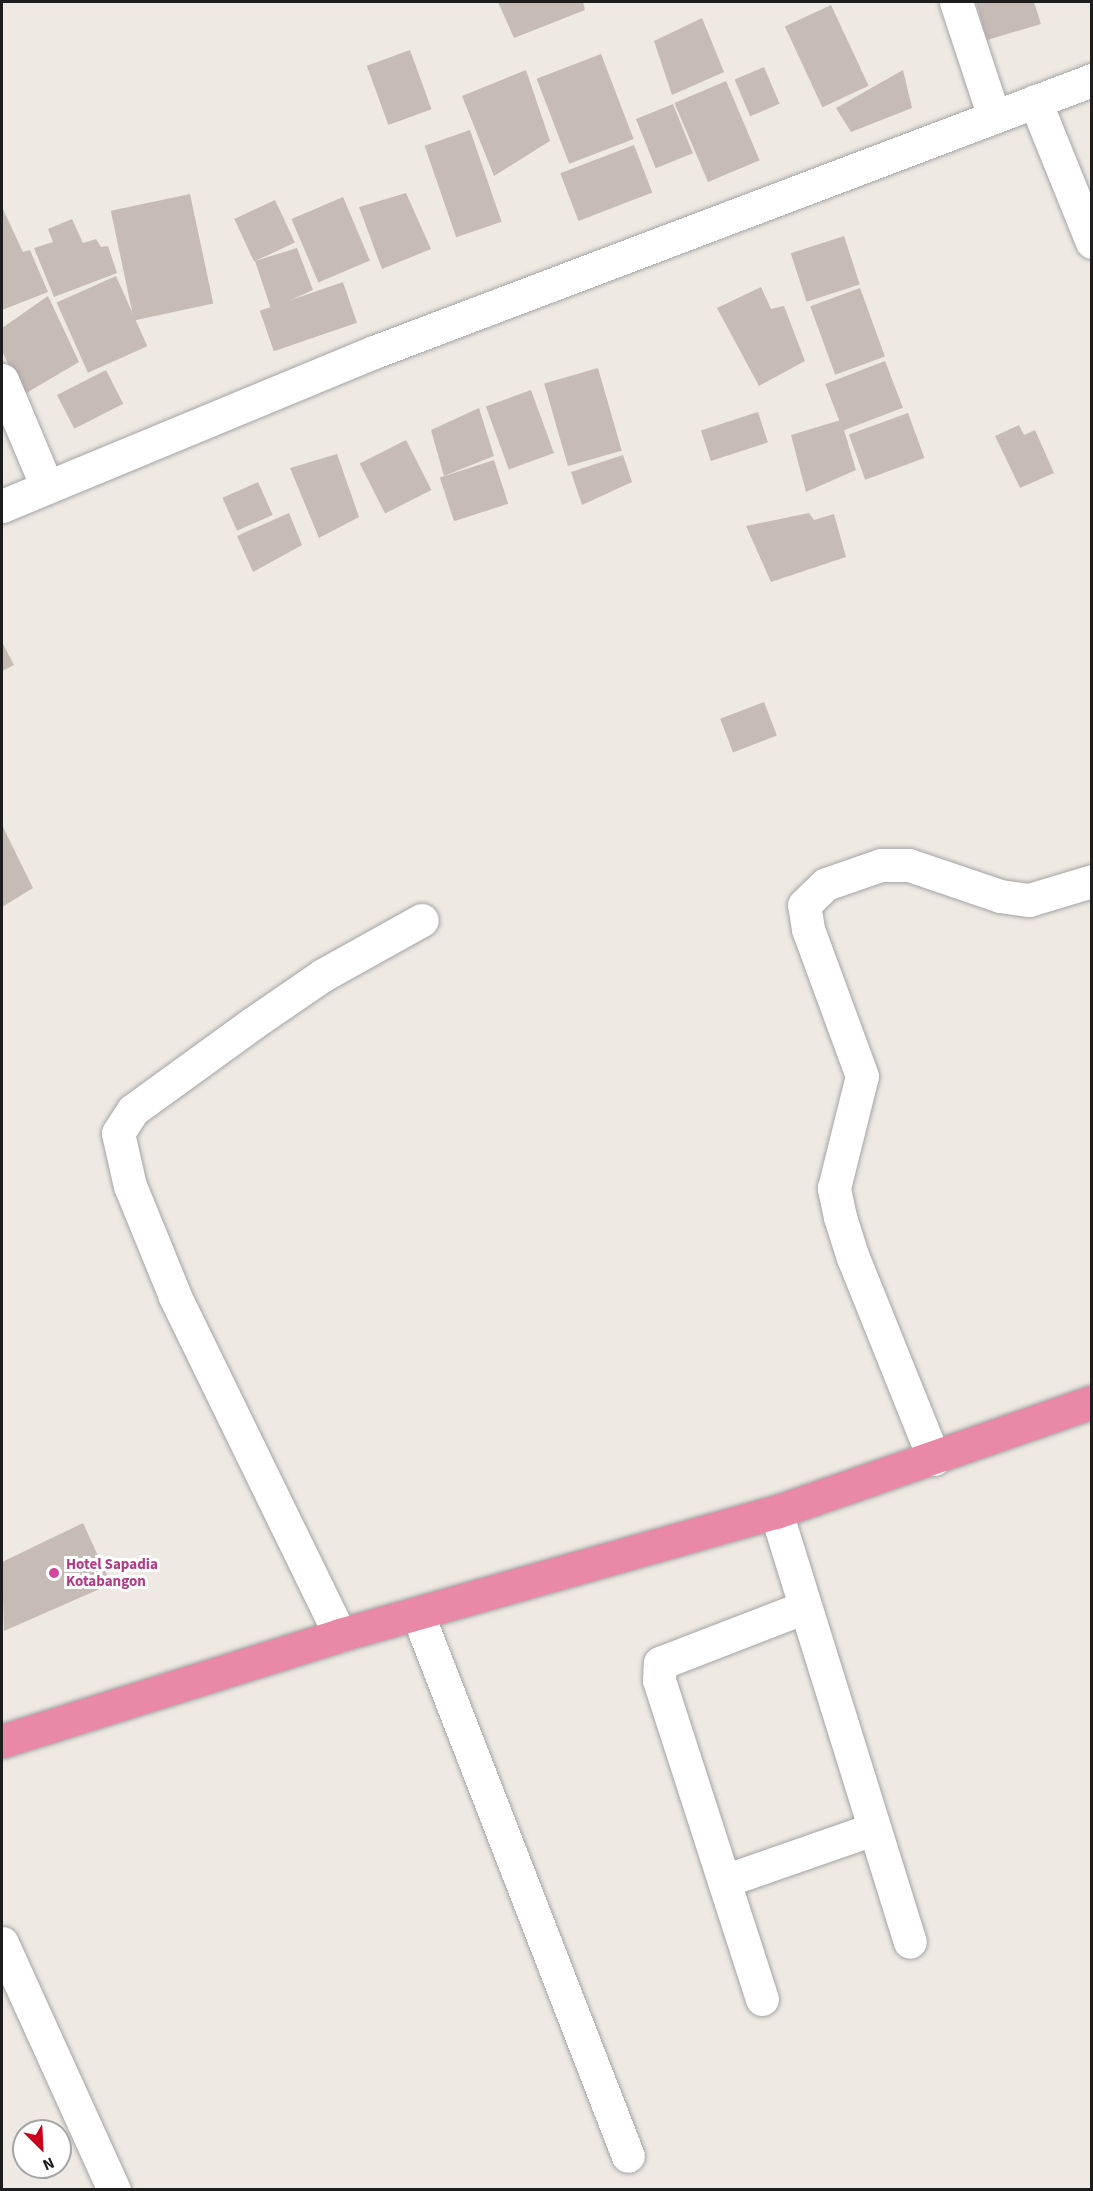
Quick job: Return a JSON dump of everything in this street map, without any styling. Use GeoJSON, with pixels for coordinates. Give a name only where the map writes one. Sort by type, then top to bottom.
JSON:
{"type":"FeatureCollection","features":[{"type":"Feature","properties":{"kind":"highway"},"geometry":{"type":"LineString","coordinates":[[2,1741],[340,1635],[418,1615],[776,1512],[934,1459],[1092,1402]]}},
{"type":"Feature","properties":{"kind":"street"},"geometry":{"type":"LineString","coordinates":[[956,2],[994,117]]}},
{"type":"Feature","properties":{"kind":"street"},"geometry":{"type":"LineString","coordinates":[[2,506],[374,352],[1092,80]]}},
{"type":"Feature","properties":{"kind":"street"},"geometry":{"type":"LineString","coordinates":[[1035,101],[1092,242]]}},
{"type":"Feature","properties":{"kind":"street"},"geometry":{"type":"LineString","coordinates":[[2,380],[47,487]]}},
{"type":"Feature","properties":{"kind":"street"},"geometry":{"type":"LineString","coordinates":[[934,1459],[853,1258],[840,1217],[834,1188],[862,1076],[806,923],[804,905],[826,884],[881,866],[909,865],[1000,896],[1029,900],[1092,881]]}},
{"type":"Feature","properties":{"kind":"street"},"geometry":{"type":"LineString","coordinates":[[340,1635],[175,1296],[130,1186],[118,1133],[134,1110],[253,1023],[323,975],[422,920]]}},
{"type":"Feature","properties":{"kind":"street"},"geometry":{"type":"LineString","coordinates":[[776,1512],[910,1942]]}},
{"type":"Feature","properties":{"kind":"street"},"geometry":{"type":"LineString","coordinates":[[762,1999],[659,1680],[660,1663],[805,1607]]}},
{"type":"Feature","properties":{"kind":"street"},"geometry":{"type":"LineString","coordinates":[[418,1615],[628,2156]]}},
{"type":"Feature","properties":{"kind":"street"},"geometry":{"type":"LineString","coordinates":[[724,1881],[873,1829]]}},
{"type":"Feature","properties":{"kind":"street"},"geometry":{"type":"LineString","coordinates":[[2,1947],[114,2190]]}},
{"type":"Feature","properties":{"kind":"building"},"geometry":{"type":"Polygon","coordinates":[[[498,2],[583,2],[585,10],[514,38],[498,2]]]}},
{"type":"Feature","properties":{"kind":"building"},"geometry":{"type":"Polygon","coordinates":[[[976,2],[1034,2],[1041,24],[987,40],[976,2]]]}},
{"type":"Feature","properties":{"kind":"building"},"geometry":{"type":"Polygon","coordinates":[[[831,5],[869,86],[822,107],[785,27],[831,5]]]}},
{"type":"Feature","properties":{"kind":"building"},"geometry":{"type":"Polygon","coordinates":[[[702,18],[724,72],[672,95],[654,41],[702,18]]]}},
{"type":"Feature","properties":{"kind":"building"},"geometry":{"type":"Polygon","coordinates":[[[410,50],[432,109],[388,125],[367,66],[410,50]]]}},
{"type":"Feature","properties":{"kind":"building"},"geometry":{"type":"Polygon","coordinates":[[[601,54],[634,139],[569,164],[537,79],[601,54]]]}},
{"type":"Feature","properties":{"kind":"building"},"geometry":{"type":"Polygon","coordinates":[[[764,67],[780,104],[750,116],[735,80],[764,67]]]}},
{"type":"Feature","properties":{"kind":"building"},"geometry":{"type":"Polygon","coordinates":[[[526,70],[550,141],[494,176],[462,96],[526,70]]]}},
{"type":"Feature","properties":{"kind":"building"},"geometry":{"type":"Polygon","coordinates":[[[903,70],[912,108],[851,132],[836,108],[903,70]]]}},
{"type":"Feature","properties":{"kind":"building"},"geometry":{"type":"Polygon","coordinates":[[[726,81],[760,160],[708,182],[674,103],[726,81]]]}},
{"type":"Feature","properties":{"kind":"building"},"geometry":{"type":"Polygon","coordinates":[[[673,104],[693,153],[656,168],[636,119],[673,104]]]}},
{"type":"Feature","properties":{"kind":"building"},"geometry":{"type":"Polygon","coordinates":[[[470,130],[502,222],[456,237],[425,146],[470,130]]]}},
{"type":"Feature","properties":{"kind":"building"},"geometry":{"type":"Polygon","coordinates":[[[634,145],[652,193],[579,221],[560,173],[634,145]]]}},
{"type":"Feature","properties":{"kind":"building"},"geometry":{"type":"Polygon","coordinates":[[[406,193],[431,249],[382,269],[359,207],[406,193]]]}},
{"type":"Feature","properties":{"kind":"building"},"geometry":{"type":"Polygon","coordinates":[[[190,194],[213,304],[134,320],[111,211],[190,194]]]}},
{"type":"Feature","properties":{"kind":"building"},"geometry":{"type":"Polygon","coordinates":[[[343,197],[370,261],[318,282],[291,219],[343,197]]]}},
{"type":"Feature","properties":{"kind":"building"},"geometry":{"type":"Polygon","coordinates":[[[275,200],[295,243],[254,262],[234,219],[275,200]]]}},
{"type":"Feature","properties":{"kind":"building"},"geometry":{"type":"Polygon","coordinates":[[[2,207],[23,252],[30,250],[48,292],[2,310],[2,207]]]}},
{"type":"Feature","properties":{"kind":"building"},"geometry":{"type":"Polygon","coordinates":[[[72,219],[83,243],[96,239],[101,247],[108,246],[117,273],[54,297],[34,248],[53,242],[48,229],[72,219]]]}},
{"type":"Feature","properties":{"kind":"building"},"geometry":{"type":"Polygon","coordinates":[[[844,236],[860,285],[807,302],[791,253],[844,236]]]}},
{"type":"Feature","properties":{"kind":"building"},"geometry":{"type":"Polygon","coordinates":[[[297,248],[313,290],[271,309],[255,261],[297,248]]]}},
{"type":"Feature","properties":{"kind":"building"},"geometry":{"type":"Polygon","coordinates":[[[116,276],[147,346],[88,373],[57,302],[116,276]]]}},
{"type":"Feature","properties":{"kind":"building"},"geometry":{"type":"Polygon","coordinates":[[[343,282],[357,323],[274,351],[260,311],[343,282]]]}},
{"type":"Feature","properties":{"kind":"building"},"geometry":{"type":"Polygon","coordinates":[[[761,287],[771,309],[784,306],[805,361],[759,386],[717,308],[761,287]]]}},
{"type":"Feature","properties":{"kind":"building"},"geometry":{"type":"Polygon","coordinates":[[[860,288],[885,357],[835,375],[810,306],[860,288]]]}},
{"type":"Feature","properties":{"kind":"building"},"geometry":{"type":"Polygon","coordinates":[[[48,296],[79,362],[23,395],[2,351],[2,328],[48,296]]]}},
{"type":"Feature","properties":{"kind":"building"},"geometry":{"type":"Polygon","coordinates":[[[885,361],[903,408],[843,431],[825,384],[885,361]]]}},
{"type":"Feature","properties":{"kind":"building"},"geometry":{"type":"Polygon","coordinates":[[[598,368],[622,451],[568,466],[544,383],[598,368]]]}},
{"type":"Feature","properties":{"kind":"building"},"geometry":{"type":"Polygon","coordinates":[[[106,370],[123,404],[74,429],[57,395],[106,370]]]}},
{"type":"Feature","properties":{"kind":"building"},"geometry":{"type":"Polygon","coordinates":[[[531,390],[554,453],[509,469],[486,406],[531,390]]]}},
{"type":"Feature","properties":{"kind":"building"},"geometry":{"type":"Polygon","coordinates":[[[479,408],[494,456],[444,476],[431,430],[479,408]]]}},
{"type":"Feature","properties":{"kind":"building"},"geometry":{"type":"Polygon","coordinates":[[[758,412],[768,442],[711,461],[701,431],[758,412]]]}},
{"type":"Feature","properties":{"kind":"building"},"geometry":{"type":"Polygon","coordinates":[[[908,413],[924,458],[865,480],[849,435],[908,413]]]}},
{"type":"Feature","properties":{"kind":"building"},"geometry":{"type":"Polygon","coordinates":[[[841,420],[856,470],[806,492],[791,435],[841,420]]]}},
{"type":"Feature","properties":{"kind":"building"},"geometry":{"type":"Polygon","coordinates":[[[1019,425],[1024,435],[1035,430],[1054,473],[1020,488],[995,436],[1019,425]]]}},
{"type":"Feature","properties":{"kind":"building"},"geometry":{"type":"Polygon","coordinates":[[[406,440],[431,490],[385,514],[360,464],[406,440]]]}},
{"type":"Feature","properties":{"kind":"building"},"geometry":{"type":"Polygon","coordinates":[[[337,454],[359,517],[319,538],[290,468],[337,454]]]}},
{"type":"Feature","properties":{"kind":"building"},"geometry":{"type":"Polygon","coordinates":[[[623,455],[632,482],[582,505],[571,472],[623,455]]]}},
{"type":"Feature","properties":{"kind":"building"},"geometry":{"type":"Polygon","coordinates":[[[494,460],[508,504],[454,521],[440,478],[494,460]]]}},
{"type":"Feature","properties":{"kind":"building"},"geometry":{"type":"Polygon","coordinates":[[[258,482],[273,515],[237,531],[222,498],[258,482]]]}},
{"type":"Feature","properties":{"kind":"building"},"geometry":{"type":"Polygon","coordinates":[[[289,513],[302,545],[253,572],[237,536],[289,513]]]}},
{"type":"Feature","properties":{"kind":"building"},"geometry":{"type":"Polygon","coordinates":[[[809,513],[814,520],[834,514],[846,557],[771,582],[746,526],[809,513]]]}},
{"type":"Feature","properties":{"kind":"building"},"geometry":{"type":"Polygon","coordinates":[[[2,642],[14,665],[2,671],[2,642]]]}},
{"type":"Feature","properties":{"kind":"building"},"geometry":{"type":"Polygon","coordinates":[[[764,702],[777,736],[733,752],[720,719],[764,702]]]}},
{"type":"Feature","properties":{"kind":"building"},"geometry":{"type":"Polygon","coordinates":[[[2,825],[33,888],[2,907],[2,825]]]}},
{"type":"Feature","properties":{"kind":"building","name":"Hotel Sapadia Kotabangon"},"geometry":{"type":"Polygon","coordinates":[[[83,1523],[111,1584],[4,1631],[2,1562],[83,1523]]]}},
{"type":"Feature","properties":{"kind":"place","name":"Hotel Sapadia Kotabangon"},"geometry":{"type":"Point","coordinates":[54,1573]}}]}
